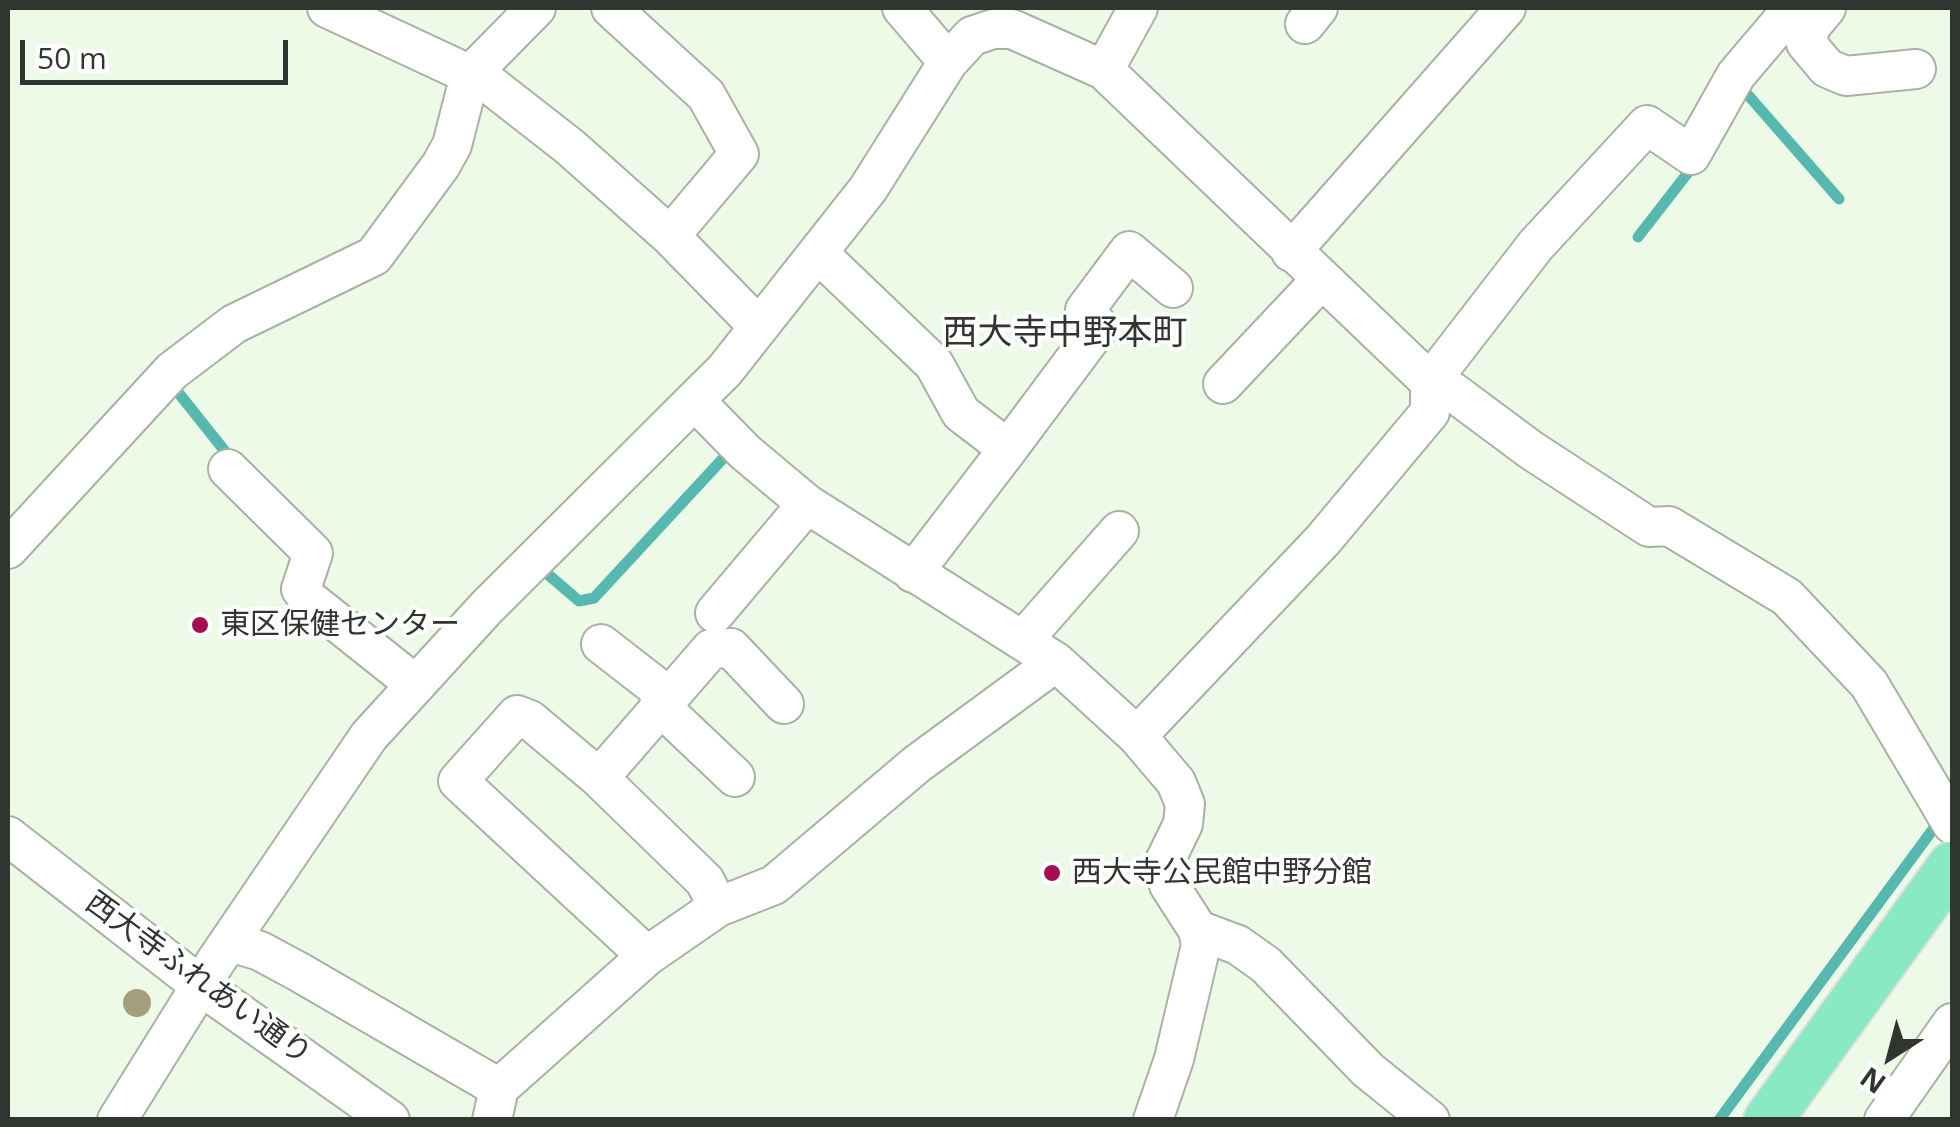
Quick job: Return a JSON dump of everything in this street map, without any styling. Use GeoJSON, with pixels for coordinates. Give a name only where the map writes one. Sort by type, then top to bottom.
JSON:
{"type":"FeatureCollection","features":[{"type":"Feature","properties":{"kind":"main road"},"geometry":{"type":"LineString","coordinates":[[1768,1120],[1948,828]]}},
{"type":"Feature","properties":{"kind":"street"},"geometry":{"type":"LineString","coordinates":[[328,8],[488,84],[570,147],[670,236],[758,326]]}},
{"type":"Feature","properties":{"kind":"street"},"geometry":{"type":"LineString","coordinates":[[8,549],[172,371],[234,324],[374,256],[441,166],[452,145],[470,76],[536,8]]}},
{"type":"Feature","properties":{"kind":"street"},"geometry":{"type":"LineString","coordinates":[[611,8],[706,95],[739,154],[670,236]]}},
{"type":"Feature","properties":{"kind":"street"},"geometry":{"type":"LineString","coordinates":[[902,8],[948,62]]}},
{"type":"Feature","properties":{"kind":"street"},"geometry":{"type":"LineString","coordinates":[[1104,70],[1138,8]]}},
{"type":"Feature","properties":{"kind":"street"},"geometry":{"type":"LineString","coordinates":[[1291,252],[1506,8]]}},
{"type":"Feature","properties":{"kind":"street"},"geometry":{"type":"LineString","coordinates":[[1137,736],[1324,540],[1430,412],[1430,382],[1508,277],[1646,125],[1692,155],[1736,74],[1793,8]]}},
{"type":"Feature","properties":{"kind":"street"},"geometry":{"type":"LineString","coordinates":[[1826,8],[1811,26],[1806,42],[1827,68],[1846,76],[1916,69]]}},
{"type":"Feature","properties":{"kind":"street"},"geometry":{"type":"LineString","coordinates":[[117,1120],[201,986],[369,736],[695,401],[820,255],[868,189],[948,62],[972,36],[993,28],[1012,29],[1104,70],[1430,382],[1453,392],[1531,450],[1649,527],[1669,526],[1788,598],[1870,684],[1948,828]]}},
{"type":"Feature","properties":{"kind":"street"},"geometry":{"type":"LineString","coordinates":[[913,573],[1100,328],[1085,310],[1129,251],[1173,288]]}},
{"type":"Feature","properties":{"kind":"street"},"geometry":{"type":"LineString","coordinates":[[820,255],[934,364],[961,413],[1008,449]]}},
{"type":"Feature","properties":{"kind":"street"},"geometry":{"type":"LineString","coordinates":[[1223,384],[1321,280]]}},
{"type":"Feature","properties":{"kind":"street"},"geometry":{"type":"LineString","coordinates":[[695,401],[745,452],[807,504],[913,573],[1024,638],[1056,662],[1137,736],[1176,782],[1186,804],[1183,824],[1164,863],[1169,885],[1198,930],[1200,963],[1153,1120]]}},
{"type":"Feature","properties":{"kind":"street"},"geometry":{"type":"LineString","coordinates":[[228,470],[313,553],[301,590],[308,599],[416,686]]}},
{"type":"Feature","properties":{"kind":"street"},"geometry":{"type":"LineString","coordinates":[[715,613],[807,504]]}},
{"type":"Feature","properties":{"kind":"street"},"geometry":{"type":"LineString","coordinates":[[1024,638],[1119,530]]}},
{"type":"Feature","properties":{"kind":"street"},"geometry":{"type":"LineString","coordinates":[[600,644],[664,701],[735,776]]}},
{"type":"Feature","properties":{"kind":"street"},"geometry":{"type":"LineString","coordinates":[[599,778],[711,649],[730,648],[784,704]]}},
{"type":"Feature","properties":{"kind":"street"},"geometry":{"type":"LineString","coordinates":[[230,942],[260,951],[300,972],[495,1104],[646,956],[718,907],[774,884],[916,764],[1056,662]]}},
{"type":"Feature","properties":{"kind":"street"},"geometry":{"type":"LineString","coordinates":[[646,956],[458,782],[517,715],[530,720],[599,778],[706,880],[718,907]]}},
{"type":"Feature","properties":{"kind":"street","name":"西大寺ふれあい通り"},"geometry":{"type":"LineString","coordinates":[[14,854],[390,1120]]}},
{"type":"Feature","properties":{"kind":"street"},"geometry":{"type":"LineString","coordinates":[[1198,930],[1238,945],[1266,966],[1368,1070],[1430,1120]]}},
{"type":"Feature","properties":{"kind":"street"},"geometry":{"type":"LineString","coordinates":[[1884,1120],[1952,1022]]}},
{"type":"Feature","properties":{"kind":"waterway"},"geometry":{"type":"LineString","coordinates":[[1741,87],[1839,199]]}},
{"type":"Feature","properties":{"kind":"waterway"},"geometry":{"type":"LineString","coordinates":[[1638,237],[1697,161]]}},
{"type":"Feature","properties":{"kind":"waterway"},"geometry":{"type":"LineString","coordinates":[[169,381],[232,460]]}},
{"type":"Feature","properties":{"kind":"waterway"},"geometry":{"type":"LineString","coordinates":[[537,565],[579,601],[594,598],[729,452]]}},
{"type":"Feature","properties":{"kind":"waterway"},"geometry":{"type":"LineString","coordinates":[[1719,1120],[1942,817]]}},
{"type":"Feature","properties":{"kind":"place","name":"東区保健センター"},"geometry":{"type":"Point","coordinates":[200,625]}},
{"type":"Feature","properties":{"kind":"place","name":"西大寺公民館中野分館"},"geometry":{"type":"Point","coordinates":[1052,873]}},
{"type":"Feature","properties":{"kind":"district","name":"西大寺中野本町"},"geometry":{"type":"Point","coordinates":[1065,334]}}]}
